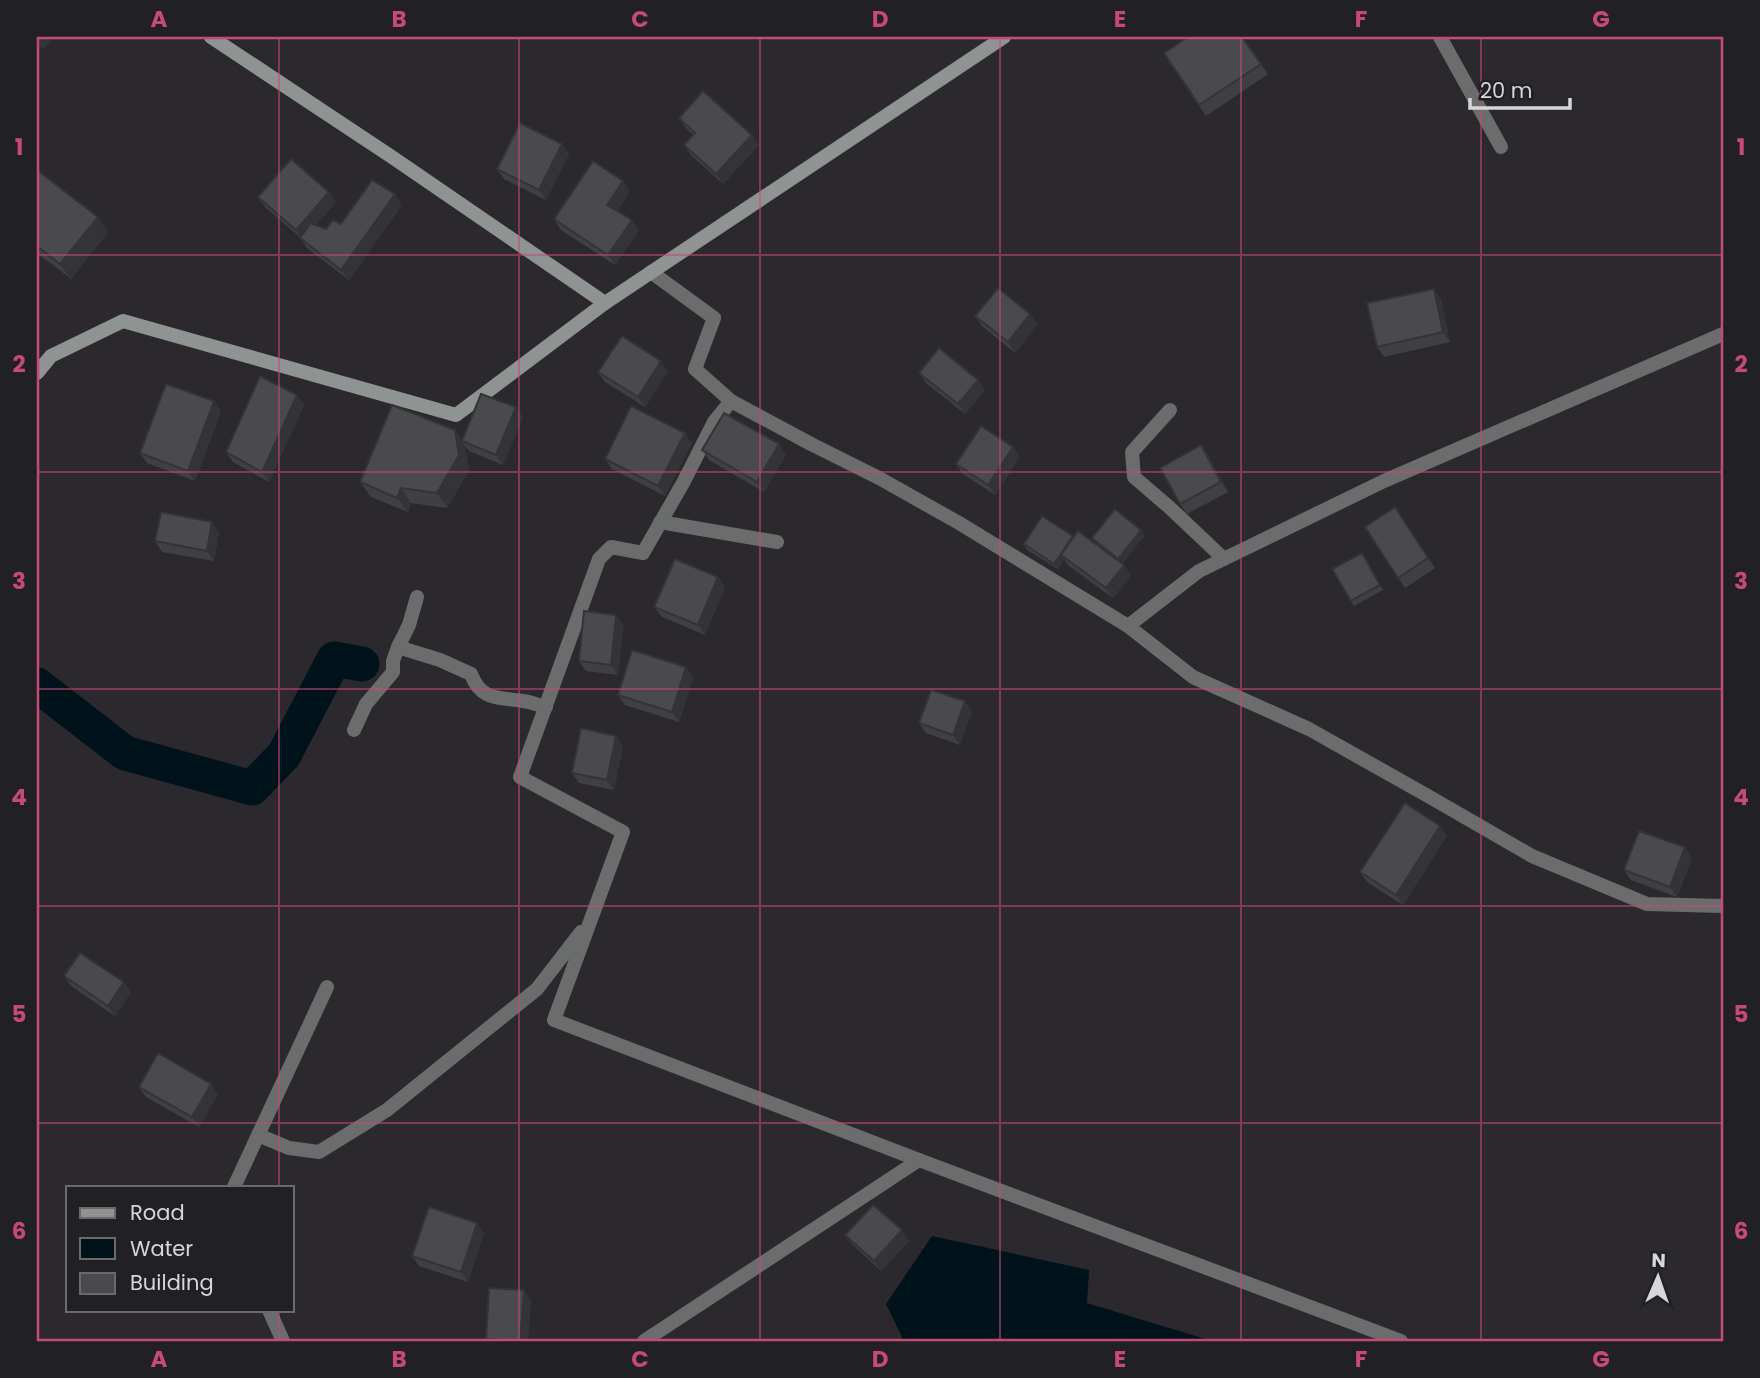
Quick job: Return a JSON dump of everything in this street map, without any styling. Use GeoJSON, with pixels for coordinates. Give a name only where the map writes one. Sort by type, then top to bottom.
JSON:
{"type":"FeatureCollection","features":[{"type":"Feature","properties":{"kind":"main road"},"geometry":{"type":"LineString","coordinates":[[211,37],[393,157],[605,303]]}},
{"type":"Feature","properties":{"kind":"main road"},"geometry":{"type":"LineString","coordinates":[[37,373],[51,356],[123,321],[456,415],[605,303],[1004,37]]}},
{"type":"Feature","properties":{"kind":"street"},"geometry":{"type":"LineString","coordinates":[[1440,37],[1501,148]]}},
{"type":"Feature","properties":{"kind":"street"},"geometry":{"type":"LineString","coordinates":[[651,272],[714,318],[695,369],[731,401],[879,478],[947,517],[1128,626],[1193,677],[1309,729],[1532,856],[1647,904],[1723,906]]}},
{"type":"Feature","properties":{"kind":"street"},"geometry":{"type":"LineString","coordinates":[[1128,626],[1199,571],[1384,481],[1723,334]]}},
{"type":"Feature","properties":{"kind":"street"},"geometry":{"type":"LineString","coordinates":[[731,401],[714,422],[643,553],[611,547],[599,559],[520,777],[623,832],[554,1020],[1401,1341]]}},
{"type":"Feature","properties":{"kind":"street"},"geometry":{"type":"LineString","coordinates":[[1170,410],[1132,452],[1134,477],[1224,559]]}},
{"type":"Feature","properties":{"kind":"street"},"geometry":{"type":"LineString","coordinates":[[660,522],[778,542]]}},
{"type":"Feature","properties":{"kind":"street"},"geometry":{"type":"LineString","coordinates":[[354,730],[366,704],[393,672],[393,661],[409,625],[417,597]]}},
{"type":"Feature","properties":{"kind":"street"},"geometry":{"type":"LineString","coordinates":[[398,647],[440,660],[471,674],[474,684],[486,696],[545,706]]}},
{"type":"Feature","properties":{"kind":"street"},"geometry":{"type":"LineString","coordinates":[[258,1135],[289,1148],[319,1152],[387,1110],[537,989],[590,922]]}},
{"type":"Feature","properties":{"kind":"street"},"geometry":{"type":"LineString","coordinates":[[234,1186],[327,987]]}},
{"type":"Feature","properties":{"kind":"street"},"geometry":{"type":"LineString","coordinates":[[644,1341],[919,1160]]}},
{"type":"Feature","properties":{"kind":"street"},"geometry":{"type":"LineString","coordinates":[[270,1312],[283,1341]]}},
{"type":"Feature","properties":{"kind":"water"},"geometry":{"type":"Polygon","coordinates":[[[932,1236],[1089,1270],[1087,1303],[1212,1341],[901,1341],[902,1337],[886,1304],[932,1236]]]}},
{"type":"Feature","properties":{"kind":"building"},"geometry":{"type":"Polygon","coordinates":[[[1188,37],[1242,37],[1261,64],[1199,105],[1164,53],[1188,37]]]}},
{"type":"Feature","properties":{"kind":"building"},"geometry":{"type":"Polygon","coordinates":[[[703,91],[752,135],[716,174],[684,145],[695,133],[679,118],[703,91]]]}},
{"type":"Feature","properties":{"kind":"building"},"geometry":{"type":"Polygon","coordinates":[[[520,123],[562,144],[539,190],[497,169],[520,123]]]}},
{"type":"Feature","properties":{"kind":"building"},"geometry":{"type":"Polygon","coordinates":[[[291,159],[329,192],[296,230],[258,197],[291,159]]]}},
{"type":"Feature","properties":{"kind":"building"},"geometry":{"type":"Polygon","coordinates":[[[593,161],[623,181],[607,205],[632,220],[608,255],[554,219],[593,161]]]}},
{"type":"Feature","properties":{"kind":"building"},"geometry":{"type":"Polygon","coordinates":[[[37,170],[98,217],[60,264],[37,246],[37,170]]]}},
{"type":"Feature","properties":{"kind":"building"},"geometry":{"type":"Polygon","coordinates":[[[372,180],[395,194],[341,270],[300,238],[311,223],[326,229],[333,220],[341,224],[372,180]]]}},
{"type":"Feature","properties":{"kind":"building"},"geometry":{"type":"Polygon","coordinates":[[[998,288],[1030,314],[1008,342],[975,316],[998,288]]]}},
{"type":"Feature","properties":{"kind":"building"},"geometry":{"type":"Polygon","coordinates":[[[1434,289],[1443,332],[1377,347],[1367,303],[1434,289]]]}},
{"type":"Feature","properties":{"kind":"building"},"geometry":{"type":"Polygon","coordinates":[[[622,336],[661,361],[638,397],[598,372],[622,336]]]}},
{"type":"Feature","properties":{"kind":"building"},"geometry":{"type":"Polygon","coordinates":[[[939,348],[978,380],[958,404],[919,373],[939,348]]]}},
{"type":"Feature","properties":{"kind":"building"},"geometry":{"type":"Polygon","coordinates":[[[260,376],[297,395],[262,472],[226,452],[260,376]]]}},
{"type":"Feature","properties":{"kind":"building"},"geometry":{"type":"Polygon","coordinates":[[[166,384],[214,401],[188,471],[140,453],[166,384]]]}},
{"type":"Feature","properties":{"kind":"building"},"geometry":{"type":"Polygon","coordinates":[[[481,394],[516,407],[496,455],[462,441],[481,394]]]}},
{"type":"Feature","properties":{"kind":"building"},"geometry":{"type":"Polygon","coordinates":[[[392,405],[455,430],[459,455],[437,493],[401,488],[397,498],[360,482],[392,405]]]}},
{"type":"Feature","properties":{"kind":"building"},"geometry":{"type":"Polygon","coordinates":[[[631,406],[685,433],[658,486],[605,459],[631,406]]]}},
{"type":"Feature","properties":{"kind":"building"},"geometry":{"type":"Polygon","coordinates":[[[724,413],[779,444],[757,482],[702,450],[724,413]]]}},
{"type":"Feature","properties":{"kind":"building"},"geometry":{"type":"Polygon","coordinates":[[[981,426],[1013,447],[988,485],[956,464],[981,426]]]}},
{"type":"Feature","properties":{"kind":"building"},"geometry":{"type":"Polygon","coordinates":[[[1201,445],[1221,482],[1180,504],[1160,468],[1201,445]]]}},
{"type":"Feature","properties":{"kind":"building"},"geometry":{"type":"Polygon","coordinates":[[[1395,507],[1428,558],[1398,578],[1365,527],[1395,507]]]}},
{"type":"Feature","properties":{"kind":"building"},"geometry":{"type":"Polygon","coordinates":[[[1115,509],[1141,530],[1118,559],[1092,538],[1115,509]]]}},
{"type":"Feature","properties":{"kind":"building"},"geometry":{"type":"Polygon","coordinates":[[[161,512],[212,522],[207,551],[155,541],[161,512]]]}},
{"type":"Feature","properties":{"kind":"building"},"geometry":{"type":"Polygon","coordinates":[[[1042,516],[1073,536],[1054,564],[1024,544],[1042,516]]]}},
{"type":"Feature","properties":{"kind":"building"},"geometry":{"type":"Polygon","coordinates":[[[1078,531],[1124,565],[1106,588],[1061,555],[1078,531]]]}},
{"type":"Feature","properties":{"kind":"building"},"geometry":{"type":"Polygon","coordinates":[[[1362,553],[1380,585],[1351,601],[1332,569],[1362,553]]]}},
{"type":"Feature","properties":{"kind":"building"},"geometry":{"type":"Polygon","coordinates":[[[675,559],[718,577],[698,625],[654,607],[675,559]]]}},
{"type":"Feature","properties":{"kind":"building"},"geometry":{"type":"Polygon","coordinates":[[[584,611],[616,615],[611,665],[579,661],[584,611]]]}},
{"type":"Feature","properties":{"kind":"building"},"geometry":{"type":"Polygon","coordinates":[[[632,650],[686,667],[672,712],[618,695],[632,650]]]}},
{"type":"Feature","properties":{"kind":"building"},"geometry":{"type":"Polygon","coordinates":[[[931,690],[965,701],[953,735],[919,723],[931,690]]]}},
{"type":"Feature","properties":{"kind":"building"},"geometry":{"type":"Polygon","coordinates":[[[581,728],[616,736],[607,780],[572,773],[581,728]]]}},
{"type":"Feature","properties":{"kind":"building"},"geometry":{"type":"Polygon","coordinates":[[[1405,803],[1440,826],[1396,895],[1360,872],[1405,803]]]}},
{"type":"Feature","properties":{"kind":"building"},"geometry":{"type":"Polygon","coordinates":[[[1639,831],[1685,847],[1670,887],[1624,870],[1639,831]]]}},
{"type":"Feature","properties":{"kind":"building"},"geometry":{"type":"Polygon","coordinates":[[[80,953],[124,982],[108,1006],[64,976],[80,953]]]}},
{"type":"Feature","properties":{"kind":"building"},"geometry":{"type":"Polygon","coordinates":[[[158,1053],[211,1084],[192,1117],[139,1087],[158,1053]]]}},
{"type":"Feature","properties":{"kind":"building"},"geometry":{"type":"Polygon","coordinates":[[[873,1205],[902,1230],[874,1261],[845,1235],[873,1205]]]}},
{"type":"Feature","properties":{"kind":"building"},"geometry":{"type":"Polygon","coordinates":[[[429,1207],[477,1223],[461,1272],[412,1256],[429,1207]]]}},
{"type":"Feature","properties":{"kind":"building"},"geometry":{"type":"Polygon","coordinates":[[[489,1288],[524,1290],[520,1341],[486,1339],[489,1288]]]}},
{"type":"Feature","properties":{"kind":"waterway"},"geometry":{"type":"LineString","coordinates":[[37,685],[125,753],[252,788],[284,755],[334,659],[362,664]]}}]}
